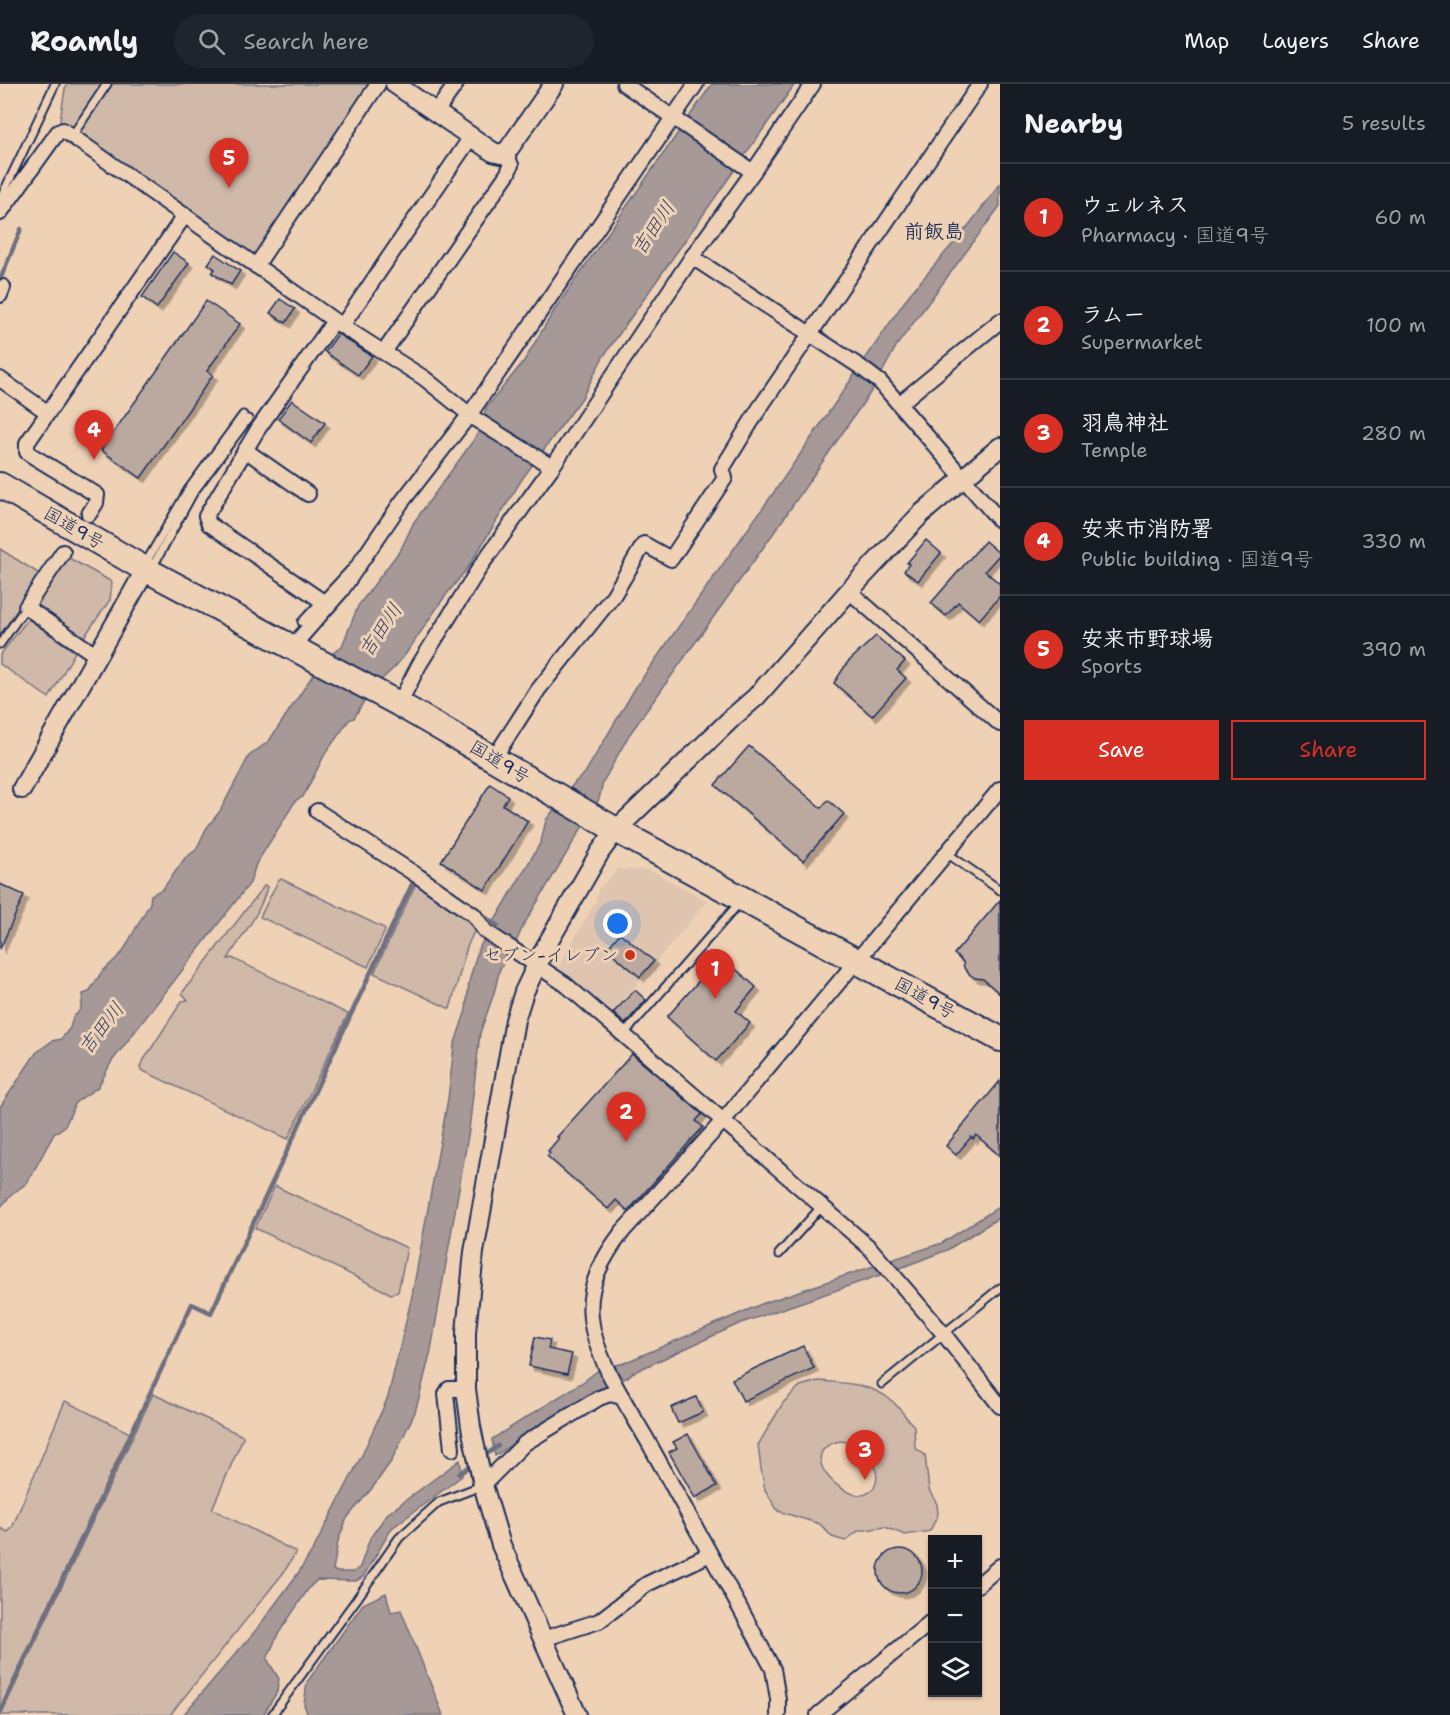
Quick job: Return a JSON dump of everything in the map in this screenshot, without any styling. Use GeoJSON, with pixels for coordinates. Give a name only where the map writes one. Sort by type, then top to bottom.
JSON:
{"type":"FeatureCollection","features":[{"type":"Feature","properties":{"kind":"highway","name":"国道9号"},"geometry":{"type":"LineString","coordinates":[[0,484],[146,570],[394,702],[616,830],[1000,1039]]}},
{"type":"Feature","properties":{"kind":"street"},"geometry":{"type":"LineString","coordinates":[[256,266],[378,84]]}},
{"type":"Feature","properties":{"kind":"street"},"geometry":{"type":"LineString","coordinates":[[395,84],[493,152],[505,152]]}},
{"type":"Feature","properties":{"kind":"street"},"geometry":{"type":"LineString","coordinates":[[436,112],[456,84]]}},
{"type":"Feature","properties":{"kind":"street"},"geometry":{"type":"LineString","coordinates":[[505,152],[554,84]]}},
{"type":"Feature","properties":{"kind":"street"},"geometry":{"type":"LineString","coordinates":[[624,84],[748,169]]}},
{"type":"Feature","properties":{"kind":"street"},"geometry":{"type":"LineString","coordinates":[[295,648],[341,591],[401,503],[472,417],[677,121],[696,84]]}},
{"type":"Feature","properties":{"kind":"street"},"geometry":{"type":"LineString","coordinates":[[394,702],[482,564],[552,467],[748,169],[813,84]]}},
{"type":"Feature","properties":{"kind":"street"},"geometry":{"type":"LineString","coordinates":[[494,758],[538,690],[613,596],[644,544],[671,559],[725,478],[722,469],[759,409],[980,84]]}},
{"type":"Feature","properties":{"kind":"street"},"geometry":{"type":"LineString","coordinates":[[0,213],[58,132],[63,130],[338,323],[424,378],[472,417],[552,467]]}},
{"type":"Feature","properties":{"kind":"street"},"geometry":{"type":"LineString","coordinates":[[322,601],[288,577],[275,571],[207,522],[207,512],[245,450],[471,137]]}},
{"type":"Feature","properties":{"kind":"street"},"geometry":{"type":"LineString","coordinates":[[384,352],[508,173],[511,165],[505,152]]}},
{"type":"Feature","properties":{"kind":"street"},"geometry":{"type":"LineString","coordinates":[[89,514],[96,504],[97,495],[27,452],[27,443],[185,215]]}},
{"type":"Feature","properties":{"kind":"street"},"geometry":{"type":"LineString","coordinates":[[692,257],[880,382],[1000,521]]}},
{"type":"Feature","properties":{"kind":"street"},"geometry":{"type":"LineString","coordinates":[[899,404],[1000,321]]}},
{"type":"Feature","properties":{"kind":"street"},"geometry":{"type":"LineString","coordinates":[[0,379],[47,412]]}},
{"type":"Feature","properties":{"kind":"street"},"geometry":{"type":"LineString","coordinates":[[577,1715],[501,1545],[482,1479],[466,1389],[466,1332],[478,1225],[515,1020],[524,992],[537,964],[600,852],[616,830],[756,697],[849,591],[921,514],[1000,447]]}},
{"type":"Feature","properties":{"kind":"street"},"geometry":{"type":"LineString","coordinates":[[245,450],[308,494]]}},
{"type":"Feature","properties":{"kind":"street"},"geometry":{"type":"LineString","coordinates":[[63,552],[26,607],[97,656]]}},
{"type":"Feature","properties":{"kind":"street"},"geometry":{"type":"LineString","coordinates":[[22,789],[146,570]]}},
{"type":"Feature","properties":{"kind":"street"},"geometry":{"type":"LineString","coordinates":[[849,591],[1000,724]]}},
{"type":"Feature","properties":{"kind":"street"},"geometry":{"type":"LineString","coordinates":[[778,1715],[773,1669],[622,1397],[596,1344],[590,1304],[595,1276],[612,1245],[623,1231],[723,1121],[1000,789]]}},
{"type":"Feature","properties":{"kind":"street"},"geometry":{"type":"LineString","coordinates":[[317,811],[474,915],[487,933],[565,984],[822,1206],[870,1248],[888,1268],[1000,1406]]}},
{"type":"Feature","properties":{"kind":"street"},"geometry":{"type":"LineString","coordinates":[[452,1449],[446,1394],[449,1389],[466,1389]]}},
{"type":"Feature","properties":{"kind":"street"},"geometry":{"type":"LineString","coordinates":[[482,1479],[525,1443],[599,1398],[610,1394],[622,1397]]}},
{"type":"Feature","properties":{"kind":"street"},"geometry":{"type":"LineString","coordinates":[[543,1639],[599,1622],[647,1584],[710,1554]]}},
{"type":"Feature","properties":{"kind":"street"},"geometry":{"type":"LineString","coordinates":[[982,1582],[1000,1566]]}},
{"type":"Feature","properties":{"kind":"street"},"geometry":{"type":"LineString","coordinates":[[818,1715],[928,1625]]}},
{"type":"Feature","properties":{"kind":"lane"},"geometry":{"type":"LineString","coordinates":[[0,200],[54,84]]}},
{"type":"Feature","properties":{"kind":"lane"},"geometry":{"type":"LineString","coordinates":[[72,136],[107,84]]}},
{"type":"Feature","properties":{"kind":"lane"},"geometry":{"type":"LineString","coordinates":[[146,570],[188,490],[246,417]]}},
{"type":"Feature","properties":{"kind":"lane"},"geometry":{"type":"LineString","coordinates":[[302,622],[348,571],[353,568],[355,570]]}},
{"type":"Feature","properties":{"kind":"lane"},"geometry":{"type":"LineString","coordinates":[[0,644],[26,607]]}},
{"type":"Feature","properties":{"kind":"lane"},"geometry":{"type":"LineString","coordinates":[[948,854],[1000,890]]}},
{"type":"Feature","properties":{"kind":"lane"},"geometry":{"type":"LineString","coordinates":[[624,1034],[743,899]]}},
{"type":"Feature","properties":{"kind":"lane"},"geometry":{"type":"LineString","coordinates":[[779,1254],[822,1206]]}},
{"type":"Feature","properties":{"kind":"lane"},"geometry":{"type":"LineString","coordinates":[[882,1384],[1000,1288]]}},
{"type":"Feature","properties":{"kind":"lane"},"geometry":{"type":"LineString","coordinates":[[272,1715],[399,1538],[439,1502],[482,1479]]}},
{"type":"Feature","properties":{"kind":"shaded area"},"geometry":{"type":"Polygon","coordinates":[[[67,84],[372,84],[260,254],[247,254],[60,121],[67,84]]]}},
{"type":"Feature","properties":{"kind":"shaded area"},"geometry":{"type":"Polygon","coordinates":[[[0,549],[41,575],[0,635],[0,549]]]}},
{"type":"Feature","properties":{"kind":"shaded area"},"geometry":{"type":"Polygon","coordinates":[[[69,558],[112,582],[110,600],[84,637],[37,606],[69,558]]]}},
{"type":"Feature","properties":{"kind":"shaded area"},"geometry":{"type":"Polygon","coordinates":[[[28,619],[75,652],[49,698],[0,664],[0,655],[28,619]]]}},
{"type":"Feature","properties":{"kind":"shaded area"},"geometry":{"type":"Polygon","coordinates":[[[618,869],[650,870],[708,901],[609,1016],[556,971],[596,901],[598,890],[618,869]]]}},
{"type":"Feature","properties":{"kind":"shaded area"},"geometry":{"type":"Polygon","coordinates":[[[281,879],[384,928],[385,931],[368,967],[260,917],[281,879]]]}},
{"type":"Feature","properties":{"kind":"shaded area"},"geometry":{"type":"Polygon","coordinates":[[[417,881],[469,918],[476,927],[467,947],[450,1009],[374,973],[417,881]]]}},
{"type":"Feature","properties":{"kind":"shaded area"},"geometry":{"type":"Polygon","coordinates":[[[265,885],[267,887],[260,907],[228,959],[232,958],[348,1014],[288,1139],[141,1070],[140,1066],[182,1001],[188,1000],[182,993],[265,885]]]}},
{"type":"Feature","properties":{"kind":"shaded area"},"geometry":{"type":"Polygon","coordinates":[[[275,1186],[407,1248],[398,1292],[391,1294],[255,1228],[275,1186]]]}},
{"type":"Feature","properties":{"kind":"shaded area"},"geometry":{"type":"Polygon","coordinates":[[[818,1381],[857,1385],[884,1395],[898,1407],[914,1426],[915,1448],[925,1455],[929,1490],[937,1504],[938,1514],[930,1531],[905,1535],[885,1527],[858,1531],[845,1541],[832,1537],[820,1524],[778,1511],[765,1490],[758,1445],[783,1403],[800,1386],[818,1381]],[[840,1441],[827,1446],[821,1455],[821,1464],[826,1474],[845,1490],[856,1494],[866,1494],[872,1491],[877,1480],[873,1461],[866,1450],[840,1441]]]}},
{"type":"Feature","properties":{"kind":"shaded area"},"geometry":{"type":"Polygon","coordinates":[[[153,1394],[243,1436],[212,1509],[296,1552],[284,1572],[170,1715],[1,1715],[153,1394]]]}},
{"type":"Feature","properties":{"kind":"shaded area"},"geometry":{"type":"Polygon","coordinates":[[[65,1401],[130,1433],[0,1708],[0,1528],[8,1532],[12,1528],[65,1401]]]}},
{"type":"Feature","properties":{"kind":"water","name":"吉田川"},"geometry":{"type":"Polygon","coordinates":[[[712,84],[795,84],[603,357],[582,398],[522,479],[469,566],[443,599],[405,655],[372,688],[323,661],[342,646],[358,606],[401,549],[414,522],[473,441],[481,428],[486,408],[524,361],[555,309],[712,84]]]}},
{"type":"Feature","properties":{"kind":"water"},"geometry":{"type":"Polygon","coordinates":[[[1000,184],[1000,206],[897,345],[874,387],[775,531],[629,735],[603,782],[599,799],[523,926],[513,949],[488,932],[541,842],[546,820],[575,782],[585,773],[636,687],[779,485],[909,295],[969,225],[1000,184]]]}},
{"type":"Feature","properties":{"kind":"water","name":"吉田川"},"geometry":{"type":"Polygon","coordinates":[[[315,672],[370,691],[354,718],[349,720],[325,754],[303,797],[296,800],[256,864],[250,883],[112,1061],[98,1087],[76,1102],[65,1126],[54,1134],[27,1183],[12,1194],[0,1208],[0,1107],[36,1053],[52,1041],[61,1039],[70,1028],[73,1017],[81,1007],[83,994],[89,992],[101,973],[122,953],[150,903],[151,895],[163,889],[185,858],[196,850],[249,756],[269,741],[315,672]]]}},
{"type":"Feature","properties":{"kind":"water"},"geometry":{"type":"Polygon","coordinates":[[[487,934],[512,950],[500,968],[480,1033],[469,1130],[431,1350],[415,1412],[392,1460],[347,1518],[338,1541],[333,1570],[353,1572],[360,1567],[370,1538],[387,1514],[460,1460],[462,1476],[392,1528],[363,1577],[356,1581],[317,1580],[309,1588],[278,1634],[267,1659],[279,1679],[277,1692],[263,1715],[183,1715],[256,1630],[299,1572],[362,1455],[388,1397],[412,1296],[448,1099],[454,1046],[466,1010],[469,982],[478,950],[487,934]]]}},
{"type":"Feature","properties":{"kind":"water"},"geometry":{"type":"Polygon","coordinates":[[[1000,1206],[1000,1217],[947,1250],[741,1323],[590,1395],[538,1426],[495,1456],[492,1439],[600,1369],[624,1363],[764,1303],[942,1243],[1000,1206]]]}},
{"type":"Feature","properties":{"kind":"water"},"geometry":{"type":"Polygon","coordinates":[[[386,1593],[391,1612],[401,1610],[443,1715],[308,1715],[304,1705],[307,1682],[363,1604],[386,1593]]]}},
{"type":"Feature","properties":{"kind":"building"},"geometry":{"type":"Polygon","coordinates":[[[173,252],[189,263],[157,308],[142,297],[173,252]]]}},
{"type":"Feature","properties":{"kind":"building"},"geometry":{"type":"Polygon","coordinates":[[[215,254],[240,271],[231,285],[212,273],[215,269],[208,264],[215,254]]]}},
{"type":"Feature","properties":{"kind":"building"},"geometry":{"type":"Polygon","coordinates":[[[280,299],[295,309],[286,323],[270,313],[280,299]]]}},
{"type":"Feature","properties":{"kind":"building"},"geometry":{"type":"Polygon","coordinates":[[[206,301],[240,324],[207,371],[213,375],[141,478],[101,450],[206,301]]]}},
{"type":"Feature","properties":{"kind":"building"},"geometry":{"type":"Polygon","coordinates":[[[338,334],[372,356],[358,375],[325,352],[338,334]]]}},
{"type":"Feature","properties":{"kind":"building"},"geometry":{"type":"Polygon","coordinates":[[[292,400],[325,423],[311,443],[278,419],[292,400]]]}},
{"type":"Feature","properties":{"kind":"building"},"geometry":{"type":"Polygon","coordinates":[[[926,540],[941,553],[918,581],[904,571],[909,564],[907,563],[926,540]]]}},
{"type":"Feature","properties":{"kind":"building"},"geometry":{"type":"Polygon","coordinates":[[[985,541],[1000,554],[985,571],[1000,584],[1000,596],[979,620],[958,602],[946,616],[931,603],[985,541]]]}},
{"type":"Feature","properties":{"kind":"building"},"geometry":{"type":"Polygon","coordinates":[[[876,636],[905,661],[897,670],[906,678],[872,716],[834,683],[847,663],[876,636]]]}},
{"type":"Feature","properties":{"kind":"building"},"geometry":{"type":"Polygon","coordinates":[[[749,746],[821,808],[828,800],[844,814],[803,861],[715,785],[749,746]]]}},
{"type":"Feature","properties":{"kind":"building"},"geometry":{"type":"Polygon","coordinates":[[[490,784],[508,796],[503,805],[528,821],[485,890],[441,861],[490,784]]]}},
{"type":"Feature","properties":{"kind":"building"},"geometry":{"type":"Polygon","coordinates":[[[0,884],[24,895],[0,949],[0,884]]]}},
{"type":"Feature","properties":{"kind":"building"},"geometry":{"type":"Polygon","coordinates":[[[1000,900],[1000,994],[983,979],[969,974],[963,962],[954,954],[1000,900]]]}},
{"type":"Feature","properties":{"kind":"building","name":"セブン-イレブン"},"geometry":{"type":"Polygon","coordinates":[[[620,933],[654,961],[640,977],[607,949],[620,933]]]}},
{"type":"Feature","properties":{"kind":"building"},"geometry":{"type":"Polygon","coordinates":[[[721,956],[756,987],[736,1011],[750,1023],[716,1061],[667,1017],[721,956]]]}},
{"type":"Feature","properties":{"kind":"building"},"geometry":{"type":"Polygon","coordinates":[[[635,990],[646,1000],[625,1024],[613,1013],[635,990]]]}},
{"type":"Feature","properties":{"kind":"building"},"geometry":{"type":"Polygon","coordinates":[[[632,1054],[702,1114],[696,1121],[703,1127],[628,1211],[616,1200],[608,1209],[547,1156],[550,1153],[548,1151],[559,1138],[557,1137],[632,1054]]]}},
{"type":"Feature","properties":{"kind":"building"},"geometry":{"type":"Polygon","coordinates":[[[1000,1081],[1000,1156],[976,1135],[973,1139],[971,1137],[956,1155],[946,1146],[1000,1081]]]}},
{"type":"Feature","properties":{"kind":"building"},"geometry":{"type":"Polygon","coordinates":[[[535,1337],[550,1340],[548,1349],[572,1354],[567,1374],[529,1366],[535,1337]]]}},
{"type":"Feature","properties":{"kind":"building"},"geometry":{"type":"Polygon","coordinates":[[[803,1346],[814,1368],[743,1401],[732,1379],[803,1346]]]}},
{"type":"Feature","properties":{"kind":"building"},"geometry":{"type":"Polygon","coordinates":[[[696,1397],[703,1412],[678,1423],[671,1408],[696,1397]]]}},
{"type":"Feature","properties":{"kind":"building"},"geometry":{"type":"Polygon","coordinates":[[[688,1434],[717,1486],[695,1498],[669,1452],[677,1448],[673,1442],[688,1434]]]}},
{"type":"Feature","properties":{"kind":"building"},"geometry":{"type":"Polygon","coordinates":[[[900,1549],[909,1550],[916,1555],[921,1562],[921,1580],[916,1587],[909,1592],[900,1593],[891,1592],[884,1587],[879,1580],[878,1571],[879,1562],[884,1555],[891,1550],[900,1549]]]}},
{"type":"Feature","properties":{"kind":"waterway"},"geometry":{"type":"LineString","coordinates":[[0,280],[21,229]]}},
{"type":"Feature","properties":{"kind":"waterway"},"geometry":{"type":"LineString","coordinates":[[0,1712],[192,1304],[211,1313],[415,878]]}},
{"type":"Feature","properties":{"kind":"waterway"},"geometry":{"type":"LineString","coordinates":[[478,912],[498,926]]}},
{"type":"Feature","properties":{"kind":"waterway"},"geometry":{"type":"LineString","coordinates":[[483,1457],[498,1446]]}},
{"type":"Feature","properties":{"kind":"waterway"},"geometry":{"type":"LineString","coordinates":[[459,1474],[474,1463]]}},
{"type":"Feature","properties":{"kind":"place","name":"安来市野球場"},"geometry":{"type":"Point","coordinates":[229,188]}},
{"type":"Feature","properties":{"kind":"place","name":"安来市消防署"},"geometry":{"type":"Point","coordinates":[94,460]}},
{"type":"Feature","properties":{"kind":"place","name":"セブン-イレブン"},"geometry":{"type":"Point","coordinates":[630,955]}},
{"type":"Feature","properties":{"kind":"place","name":"ウェルネス"},"geometry":{"type":"Point","coordinates":[715,999]}},
{"type":"Feature","properties":{"kind":"place","name":"ラムー"},"geometry":{"type":"Point","coordinates":[626,1142]}},
{"type":"Feature","properties":{"kind":"place","name":"羽鳥神社"},"geometry":{"type":"Point","coordinates":[865,1480]}},
{"type":"Feature","properties":{"kind":"district","name":"前飯島"},"geometry":{"type":"Point","coordinates":[934,231]}}]}
